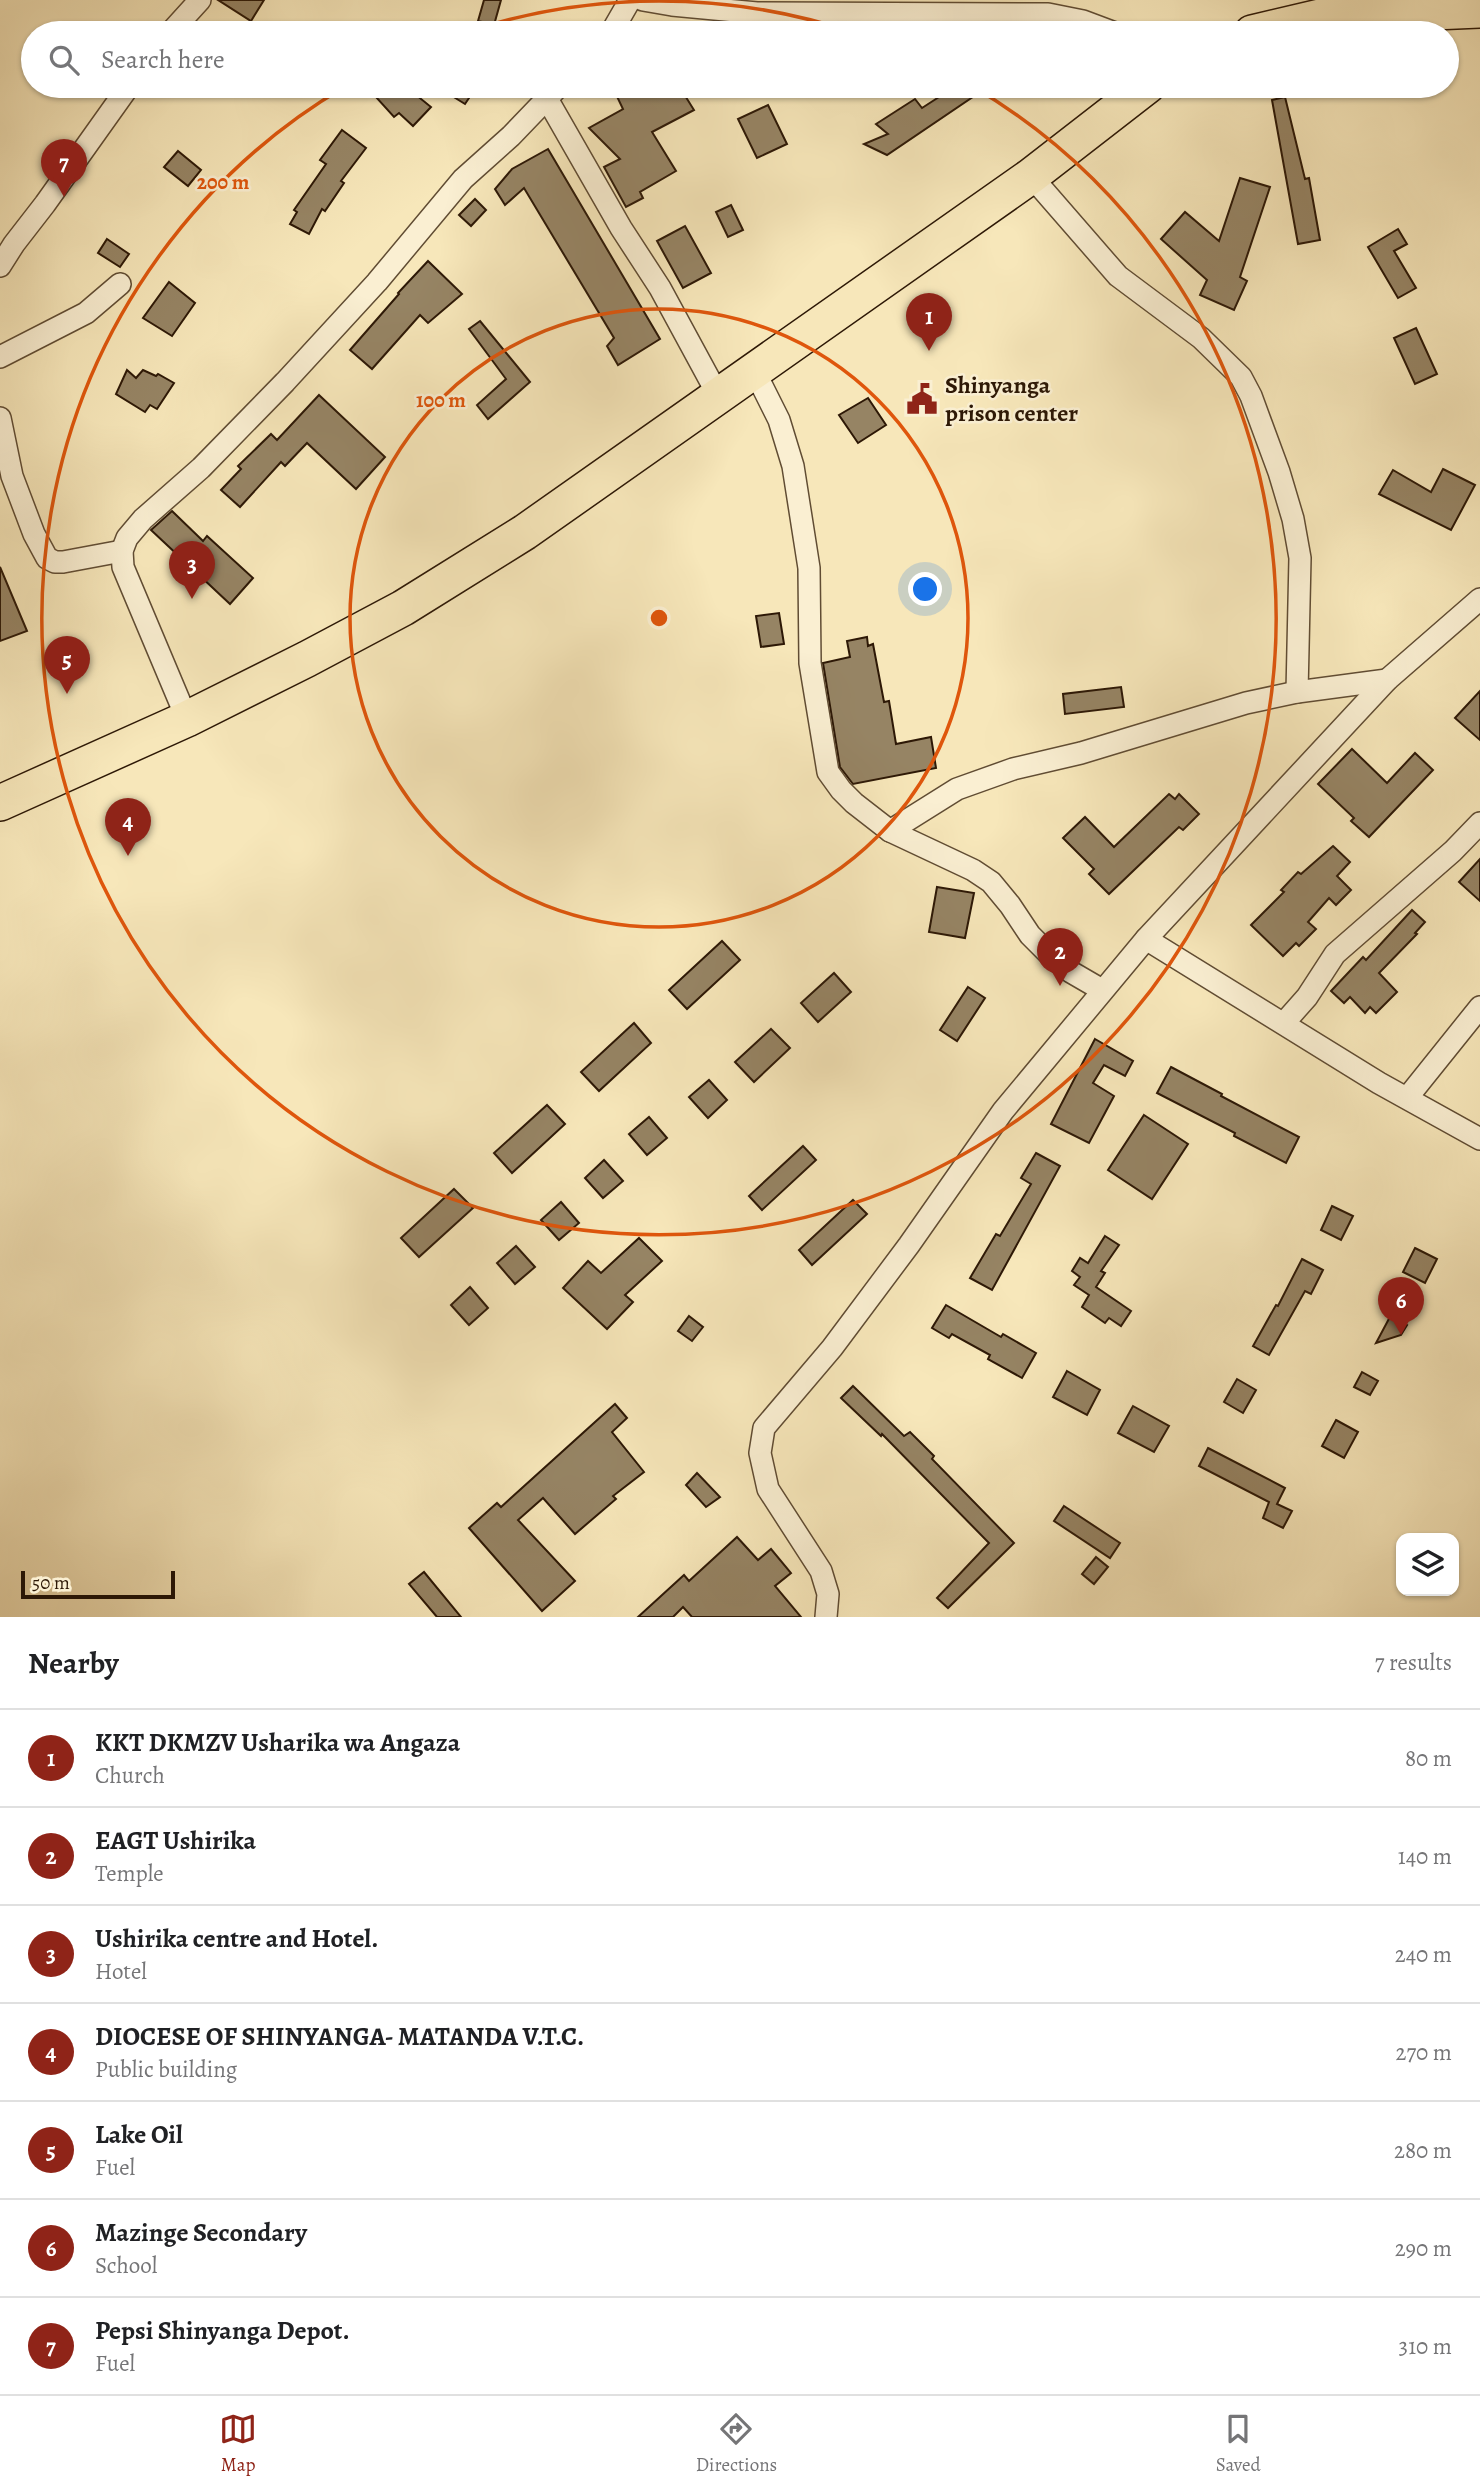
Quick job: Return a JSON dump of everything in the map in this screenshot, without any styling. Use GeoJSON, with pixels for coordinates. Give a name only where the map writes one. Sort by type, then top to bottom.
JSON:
{"type":"FeatureCollection","features":[{"type":"Feature","properties":{"kind":"highway"},"geometry":{"type":"LineString","coordinates":[[1303,21],[1320,17],[1480,10]]}},
{"type":"Feature","properties":{"kind":"highway"},"geometry":{"type":"LineString","coordinates":[[0,803],[187,719],[403,608],[525,532],[1031,176],[1132,98]]}},
{"type":"Feature","properties":{"kind":"street"},"geometry":{"type":"LineString","coordinates":[[181,21],[200,0]]}},
{"type":"Feature","properties":{"kind":"street"},"geometry":{"type":"LineString","coordinates":[[618,21],[630,0]]}},
{"type":"Feature","properties":{"kind":"street"},"geometry":{"type":"LineString","coordinates":[[643,0],[757,13],[1048,15],[1083,21]]}},
{"type":"Feature","properties":{"kind":"street"},"geometry":{"type":"LineString","coordinates":[[0,266],[120,98]]}},
{"type":"Feature","properties":{"kind":"street"},"geometry":{"type":"LineString","coordinates":[[187,719],[123,567],[122,551],[127,538],[143,519],[201,468],[285,382],[377,282],[463,178],[511,136],[546,98]]}},
{"type":"Feature","properties":{"kind":"street"},"geometry":{"type":"LineString","coordinates":[[556,98],[621,228],[660,288],[718,395]]}},
{"type":"Feature","properties":{"kind":"street"},"geometry":{"type":"LineString","coordinates":[[1031,176],[1118,276],[1201,338],[1241,377],[1251,396],[1279,472],[1293,519],[1300,558],[1297,692]]}},
{"type":"Feature","properties":{"kind":"street"},"geometry":{"type":"LineString","coordinates":[[0,357],[86,313],[120,284]]}},
{"type":"Feature","properties":{"kind":"street"},"geometry":{"type":"LineString","coordinates":[[754,370],[779,421],[793,466],[809,568],[810,663],[828,772],[854,803],[890,831],[974,870],[991,882],[1030,934],[1052,957],[1102,990]]}},
{"type":"Feature","properties":{"kind":"street"},"geometry":{"type":"LineString","coordinates":[[0,418],[6,453],[22,505],[47,558],[62,562],[122,551]]}},
{"type":"Feature","properties":{"kind":"street"},"geometry":{"type":"LineString","coordinates":[[826,1617],[828,1594],[821,1571],[768,1489],[760,1453],[764,1428],[832,1348],[909,1245],[1003,1111],[1146,939],[1387,680],[1480,599]]}},
{"type":"Feature","properties":{"kind":"street"},"geometry":{"type":"LineString","coordinates":[[890,831],[957,789],[1013,769],[1082,753],[1246,703],[1297,692],[1387,680]]}},
{"type":"Feature","properties":{"kind":"street"},"geometry":{"type":"LineString","coordinates":[[1284,1023],[1307,997],[1335,954],[1454,851],[1480,823]]}},
{"type":"Feature","properties":{"kind":"street"},"geometry":{"type":"LineString","coordinates":[[1146,939],[1407,1098],[1480,1139]]}},
{"type":"Feature","properties":{"kind":"street"},"geometry":{"type":"LineString","coordinates":[[1407,1098],[1480,1007]]}},
{"type":"Feature","properties":{"kind":"building"},"geometry":{"type":"Polygon","coordinates":[[[218,0],[264,0],[251,21],[218,0]]]}},
{"type":"Feature","properties":{"kind":"building"},"geometry":{"type":"Polygon","coordinates":[[[484,0],[501,0],[495,21],[478,21],[484,0]]]}},
{"type":"Feature","properties":{"kind":"building"},"geometry":{"type":"Polygon","coordinates":[[[377,98],[420,98],[431,107],[413,126],[399,113],[394,117],[377,98]]]}},
{"type":"Feature","properties":{"kind":"building"},"geometry":{"type":"Polygon","coordinates":[[[455,98],[469,98],[465,104],[455,98]]]}},
{"type":"Feature","properties":{"kind":"building"},"geometry":{"type":"Polygon","coordinates":[[[618,98],[686,98],[694,110],[652,132],[676,171],[640,192],[643,198],[626,207],[604,167],[620,159],[589,128],[623,109],[618,98]]]}},
{"type":"Feature","properties":{"kind":"building"},"geometry":{"type":"Polygon","coordinates":[[[937,98],[971,98],[887,155],[864,144],[888,134],[876,124],[915,99],[922,108],[937,98]]]}},
{"type":"Feature","properties":{"kind":"building"},"geometry":{"type":"Polygon","coordinates":[[[1285,98],[1305,179],[1309,178],[1320,240],[1298,244],[1272,100],[1285,98]]]}},
{"type":"Feature","properties":{"kind":"building"},"geometry":{"type":"Polygon","coordinates":[[[768,105],[787,144],[757,158],[738,119],[768,105]]]}},
{"type":"Feature","properties":{"kind":"building"},"geometry":{"type":"Polygon","coordinates":[[[342,130],[366,148],[341,181],[344,183],[325,211],[322,209],[309,234],[290,224],[297,212],[294,210],[326,164],[320,160],[342,130]]]}},
{"type":"Feature","properties":{"kind":"building"},"geometry":{"type":"Polygon","coordinates":[[[548,149],[660,339],[618,365],[607,346],[614,338],[524,188],[505,205],[495,189],[512,169],[548,149]]]}},
{"type":"Feature","properties":{"kind":"building"},"geometry":{"type":"Polygon","coordinates":[[[178,151],[201,170],[188,186],[164,167],[178,151]]]}},
{"type":"Feature","properties":{"kind":"building"},"geometry":{"type":"Polygon","coordinates":[[[1240,178],[1270,187],[1240,277],[1247,281],[1234,310],[1200,295],[1207,280],[1161,239],[1185,212],[1219,241],[1240,178]]]}},
{"type":"Feature","properties":{"kind":"building"},"geometry":{"type":"Polygon","coordinates":[[[475,199],[486,210],[471,226],[459,215],[475,199]]]}},
{"type":"Feature","properties":{"kind":"building"},"geometry":{"type":"Polygon","coordinates":[[[731,205],[743,230],[728,237],[716,212],[731,205]]]}},
{"type":"Feature","properties":{"kind":"building"},"geometry":{"type":"Polygon","coordinates":[[[685,226],[711,273],[683,288],[657,241],[685,226]]]}},
{"type":"Feature","properties":{"kind":"building"},"geometry":{"type":"Polygon","coordinates":[[[1398,229],[1407,244],[1394,251],[1416,288],[1398,298],[1368,247],[1398,229]]]}},
{"type":"Feature","properties":{"kind":"building"},"geometry":{"type":"Polygon","coordinates":[[[107,239],[129,254],[120,267],[98,253],[107,239]]]}},
{"type":"Feature","properties":{"kind":"building"},"geometry":{"type":"Polygon","coordinates":[[[428,261],[462,294],[428,323],[420,315],[372,369],[350,350],[428,261]]]}},
{"type":"Feature","properties":{"kind":"building"},"geometry":{"type":"Polygon","coordinates":[[[169,282],[195,303],[172,336],[143,318],[169,282]]]}},
{"type":"Feature","properties":{"kind":"building"},"geometry":{"type":"Polygon","coordinates":[[[480,321],[530,382],[488,419],[477,405],[506,379],[469,329],[480,321]]]}},
{"type":"Feature","properties":{"kind":"building"},"geometry":{"type":"Polygon","coordinates":[[[1416,328],[1437,374],[1415,384],[1394,338],[1416,328]]]}},
{"type":"Feature","properties":{"kind":"building"},"geometry":{"type":"Polygon","coordinates":[[[127,370],[136,378],[143,370],[156,376],[158,374],[174,383],[157,409],[150,405],[145,412],[116,394],[127,370]]]}},
{"type":"Feature","properties":{"kind":"building"},"geometry":{"type":"Polygon","coordinates":[[[319,395],[385,457],[356,489],[307,443],[285,466],[281,462],[240,507],[221,490],[241,469],[238,466],[271,434],[277,440],[319,395]]]}},
{"type":"Feature","properties":{"kind":"building"},"geometry":{"type":"Polygon","coordinates":[[[868,398],[886,425],[858,443],[839,415],[868,398]]]}},
{"type":"Feature","properties":{"kind":"building"},"geometry":{"type":"Polygon","coordinates":[[[1443,469],[1475,485],[1451,530],[1379,494],[1393,470],[1431,492],[1443,469]]]}},
{"type":"Feature","properties":{"kind":"building"},"geometry":{"type":"Polygon","coordinates":[[[172,511],[203,541],[207,536],[253,578],[230,604],[151,530],[172,511]]]}},
{"type":"Feature","properties":{"kind":"building"},"geometry":{"type":"Polygon","coordinates":[[[0,567],[27,631],[0,641],[0,567]]]}},
{"type":"Feature","properties":{"kind":"building"},"geometry":{"type":"Polygon","coordinates":[[[779,613],[784,644],[761,647],[756,616],[779,613]]]}},
{"type":"Feature","properties":{"kind":"building"},"geometry":{"type":"Polygon","coordinates":[[[867,637],[868,646],[873,644],[884,702],[889,701],[896,744],[931,737],[936,768],[853,784],[840,767],[823,663],[850,657],[847,641],[867,637]]]}},
{"type":"Feature","properties":{"kind":"building"},"geometry":{"type":"Polygon","coordinates":[[[1121,687],[1124,707],[1065,714],[1063,694],[1121,687]]]}},
{"type":"Feature","properties":{"kind":"building"},"geometry":{"type":"Polygon","coordinates":[[[1480,691],[1480,740],[1455,718],[1480,691]]]}},
{"type":"Feature","properties":{"kind":"building"},"geometry":{"type":"Polygon","coordinates":[[[1352,749],[1387,783],[1415,753],[1433,770],[1369,837],[1351,821],[1354,818],[1318,784],[1352,749]]]}},
{"type":"Feature","properties":{"kind":"building"},"geometry":{"type":"Polygon","coordinates":[[[1169,794],[1175,799],[1179,794],[1199,814],[1183,830],[1179,827],[1109,894],[1089,874],[1094,869],[1063,838],[1085,817],[1114,847],[1169,794]]]}},
{"type":"Feature","properties":{"kind":"building"},"geometry":{"type":"Polygon","coordinates":[[[1333,846],[1350,862],[1337,876],[1351,890],[1336,905],[1329,898],[1308,922],[1316,929],[1299,946],[1296,943],[1283,956],[1251,925],[1284,892],[1281,890],[1298,872],[1301,874],[1333,846]]]}},
{"type":"Feature","properties":{"kind":"building"},"geometry":{"type":"Polygon","coordinates":[[[1480,859],[1480,901],[1459,882],[1480,859]]]}},
{"type":"Feature","properties":{"kind":"building"},"geometry":{"type":"Polygon","coordinates":[[[937,887],[974,893],[965,938],[929,932],[937,887]]]}},
{"type":"Feature","properties":{"kind":"building"},"geometry":{"type":"Polygon","coordinates":[[[1412,910],[1425,922],[1379,973],[1397,992],[1376,1013],[1370,1007],[1365,1013],[1350,997],[1344,1003],[1331,991],[1363,957],[1366,960],[1412,910]]]}},
{"type":"Feature","properties":{"kind":"building"},"geometry":{"type":"Polygon","coordinates":[[[722,941],[740,960],[687,1009],[669,990],[722,941]]]}},
{"type":"Feature","properties":{"kind":"building"},"geometry":{"type":"Polygon","coordinates":[[[834,973],[851,992],[818,1022],[801,1003],[834,973]]]}},
{"type":"Feature","properties":{"kind":"building"},"geometry":{"type":"Polygon","coordinates":[[[968,987],[985,998],[957,1041],[940,1030],[968,987]]]}},
{"type":"Feature","properties":{"kind":"building"},"geometry":{"type":"Polygon","coordinates":[[[634,1023],[651,1043],[599,1091],[581,1072],[634,1023]]]}},
{"type":"Feature","properties":{"kind":"building"},"geometry":{"type":"Polygon","coordinates":[[[771,1029],[790,1048],[754,1082],[735,1062],[771,1029]]]}},
{"type":"Feature","properties":{"kind":"building"},"geometry":{"type":"Polygon","coordinates":[[[1095,1039],[1133,1061],[1125,1076],[1104,1065],[1093,1083],[1114,1096],[1089,1143],[1051,1124],[1095,1039]]]}},
{"type":"Feature","properties":{"kind":"building"},"geometry":{"type":"Polygon","coordinates":[[[1171,1067],[1299,1137],[1286,1163],[1157,1093],[1171,1067]]]}},
{"type":"Feature","properties":{"kind":"building"},"geometry":{"type":"Polygon","coordinates":[[[709,1080],[727,1100],[708,1118],[689,1097],[709,1080]]]}},
{"type":"Feature","properties":{"kind":"building"},"geometry":{"type":"Polygon","coordinates":[[[547,1105],[565,1124],[512,1173],[494,1153],[547,1105]]]}},
{"type":"Feature","properties":{"kind":"building"},"geometry":{"type":"Polygon","coordinates":[[[1144,1115],[1188,1144],[1152,1199],[1108,1170],[1144,1115]]]}},
{"type":"Feature","properties":{"kind":"building"},"geometry":{"type":"Polygon","coordinates":[[[649,1117],[667,1138],[647,1155],[629,1134],[649,1117]]]}},
{"type":"Feature","properties":{"kind":"building"},"geometry":{"type":"Polygon","coordinates":[[[803,1146],[816,1160],[762,1210],[749,1196],[803,1146]]]}},
{"type":"Feature","properties":{"kind":"building"},"geometry":{"type":"Polygon","coordinates":[[[1036,1153],[1060,1166],[992,1290],[970,1278],[996,1234],[1000,1236],[1031,1184],[1021,1178],[1036,1153]]]}},
{"type":"Feature","properties":{"kind":"building"},"geometry":{"type":"Polygon","coordinates":[[[604,1160],[623,1181],[603,1198],[585,1178],[604,1160]]]}},
{"type":"Feature","properties":{"kind":"building"},"geometry":{"type":"Polygon","coordinates":[[[454,1189],[473,1208],[419,1257],[401,1238],[454,1189]]]}},
{"type":"Feature","properties":{"kind":"building"},"geometry":{"type":"Polygon","coordinates":[[[853,1200],[867,1214],[812,1265],[799,1250],[853,1200]]]}},
{"type":"Feature","properties":{"kind":"building"},"geometry":{"type":"Polygon","coordinates":[[[561,1202],[579,1223],[559,1240],[541,1220],[561,1202]]]}},
{"type":"Feature","properties":{"kind":"building"},"geometry":{"type":"Polygon","coordinates":[[[1332,1206],[1353,1216],[1341,1240],[1321,1230],[1332,1206]]]}},
{"type":"Feature","properties":{"kind":"building"},"geometry":{"type":"Polygon","coordinates":[[[1105,1236],[1119,1245],[1101,1271],[1105,1273],[1096,1287],[1131,1311],[1121,1326],[1109,1318],[1105,1323],[1082,1307],[1089,1295],[1074,1285],[1080,1277],[1072,1271],[1080,1258],[1088,1263],[1105,1236]]]}},
{"type":"Feature","properties":{"kind":"building"},"geometry":{"type":"Polygon","coordinates":[[[639,1238],[662,1261],[625,1295],[633,1302],[607,1329],[563,1288],[588,1261],[601,1273],[639,1238]]]}},
{"type":"Feature","properties":{"kind":"building"},"geometry":{"type":"Polygon","coordinates":[[[516,1246],[535,1267],[515,1284],[497,1263],[516,1246]]]}},
{"type":"Feature","properties":{"kind":"building"},"geometry":{"type":"Polygon","coordinates":[[[1415,1248],[1437,1259],[1425,1283],[1403,1272],[1415,1248]]]}},
{"type":"Feature","properties":{"kind":"building"},"geometry":{"type":"Polygon","coordinates":[[[1302,1259],[1323,1270],[1311,1294],[1305,1291],[1269,1355],[1253,1346],[1276,1305],[1278,1306],[1302,1259]]]}},
{"type":"Feature","properties":{"kind":"building"},"geometry":{"type":"Polygon","coordinates":[[[470,1287],[488,1308],[469,1325],[451,1305],[470,1287]]]}},
{"type":"Feature","properties":{"kind":"building"},"geometry":{"type":"Polygon","coordinates":[[[946,1305],[1001,1337],[1003,1334],[1036,1353],[1022,1378],[988,1359],[990,1355],[952,1334],[949,1338],[932,1328],[946,1305]]]}},
{"type":"Feature","properties":{"kind":"building"},"geometry":{"type":"Polygon","coordinates":[[[1391,1315],[1407,1325],[1401,1335],[1376,1343],[1391,1315]]]}},
{"type":"Feature","properties":{"kind":"building"},"geometry":{"type":"Polygon","coordinates":[[[689,1316],[703,1327],[692,1341],[678,1331],[689,1316]]]}},
{"type":"Feature","properties":{"kind":"building"},"geometry":{"type":"Polygon","coordinates":[[[1067,1371],[1100,1390],[1087,1415],[1053,1397],[1067,1371]]]}},
{"type":"Feature","properties":{"kind":"building"},"geometry":{"type":"Polygon","coordinates":[[[1362,1372],[1378,1381],[1370,1395],[1354,1387],[1362,1372]]]}},
{"type":"Feature","properties":{"kind":"building"},"geometry":{"type":"Polygon","coordinates":[[[1237,1379],[1256,1390],[1243,1413],[1224,1402],[1237,1379]]]}},
{"type":"Feature","properties":{"kind":"building"},"geometry":{"type":"Polygon","coordinates":[[[853,1386],[904,1436],[910,1432],[934,1456],[932,1459],[1014,1543],[948,1608],[937,1598],[989,1543],[882,1434],[881,1436],[841,1398],[853,1386]]]}},
{"type":"Feature","properties":{"kind":"building"},"geometry":{"type":"Polygon","coordinates":[[[615,1404],[627,1418],[612,1432],[644,1472],[613,1496],[616,1499],[575,1534],[543,1498],[518,1520],[575,1581],[542,1611],[469,1528],[497,1503],[501,1507],[615,1404]]]}},
{"type":"Feature","properties":{"kind":"building"},"geometry":{"type":"Polygon","coordinates":[[[1133,1406],[1169,1426],[1154,1452],[1118,1433],[1133,1406]]]}},
{"type":"Feature","properties":{"kind":"building"},"geometry":{"type":"Polygon","coordinates":[[[1336,1420],[1358,1432],[1344,1458],[1322,1446],[1336,1420]]]}},
{"type":"Feature","properties":{"kind":"building"},"geometry":{"type":"Polygon","coordinates":[[[1208,1448],[1285,1488],[1277,1504],[1292,1511],[1283,1528],[1263,1518],[1269,1502],[1199,1466],[1208,1448]]]}},
{"type":"Feature","properties":{"kind":"building"},"geometry":{"type":"Polygon","coordinates":[[[697,1473],[720,1497],[706,1507],[686,1485],[697,1473]]]}},
{"type":"Feature","properties":{"kind":"building"},"geometry":{"type":"Polygon","coordinates":[[[1064,1506],[1120,1543],[1110,1558],[1054,1521],[1064,1506]]]}},
{"type":"Feature","properties":{"kind":"building"},"geometry":{"type":"Polygon","coordinates":[[[737,1537],[758,1560],[771,1549],[791,1573],[775,1586],[801,1617],[692,1617],[683,1607],[673,1617],[638,1617],[684,1575],[689,1581],[737,1537]]]}},
{"type":"Feature","properties":{"kind":"building"},"geometry":{"type":"Polygon","coordinates":[[[1096,1557],[1108,1567],[1094,1584],[1082,1574],[1096,1557]]]}},
{"type":"Feature","properties":{"kind":"building"},"geometry":{"type":"Polygon","coordinates":[[[424,1572],[461,1617],[437,1617],[409,1584],[424,1572]]]}},
{"type":"Feature","properties":{"kind":"place","name":"Pepsi Shinyanga Depot."},"geometry":{"type":"Point","coordinates":[64,197]}},
{"type":"Feature","properties":{"kind":"place","name":"KKT DKMZV Usharika wa Angaza"},"geometry":{"type":"Point","coordinates":[929,351]}},
{"type":"Feature","properties":{"kind":"place","name":"Shinyanga prison center"},"geometry":{"type":"Point","coordinates":[922,399]}},
{"type":"Feature","properties":{"kind":"place","name":"Ushirika centre and Hotel."},"geometry":{"type":"Point","coordinates":[192,599]}},
{"type":"Feature","properties":{"kind":"place","name":"Lake Oil"},"geometry":{"type":"Point","coordinates":[67,694]}},
{"type":"Feature","properties":{"kind":"place","name":"DIOCESE OF SHINYANGA- MATANDA V.T.C."},"geometry":{"type":"Point","coordinates":[128,856]}},
{"type":"Feature","properties":{"kind":"place","name":"EAGT Ushirika"},"geometry":{"type":"Point","coordinates":[1060,986]}},
{"type":"Feature","properties":{"kind":"place","name":"Mazinge Secondary"},"geometry":{"type":"Point","coordinates":[1401,1335]}}]}
